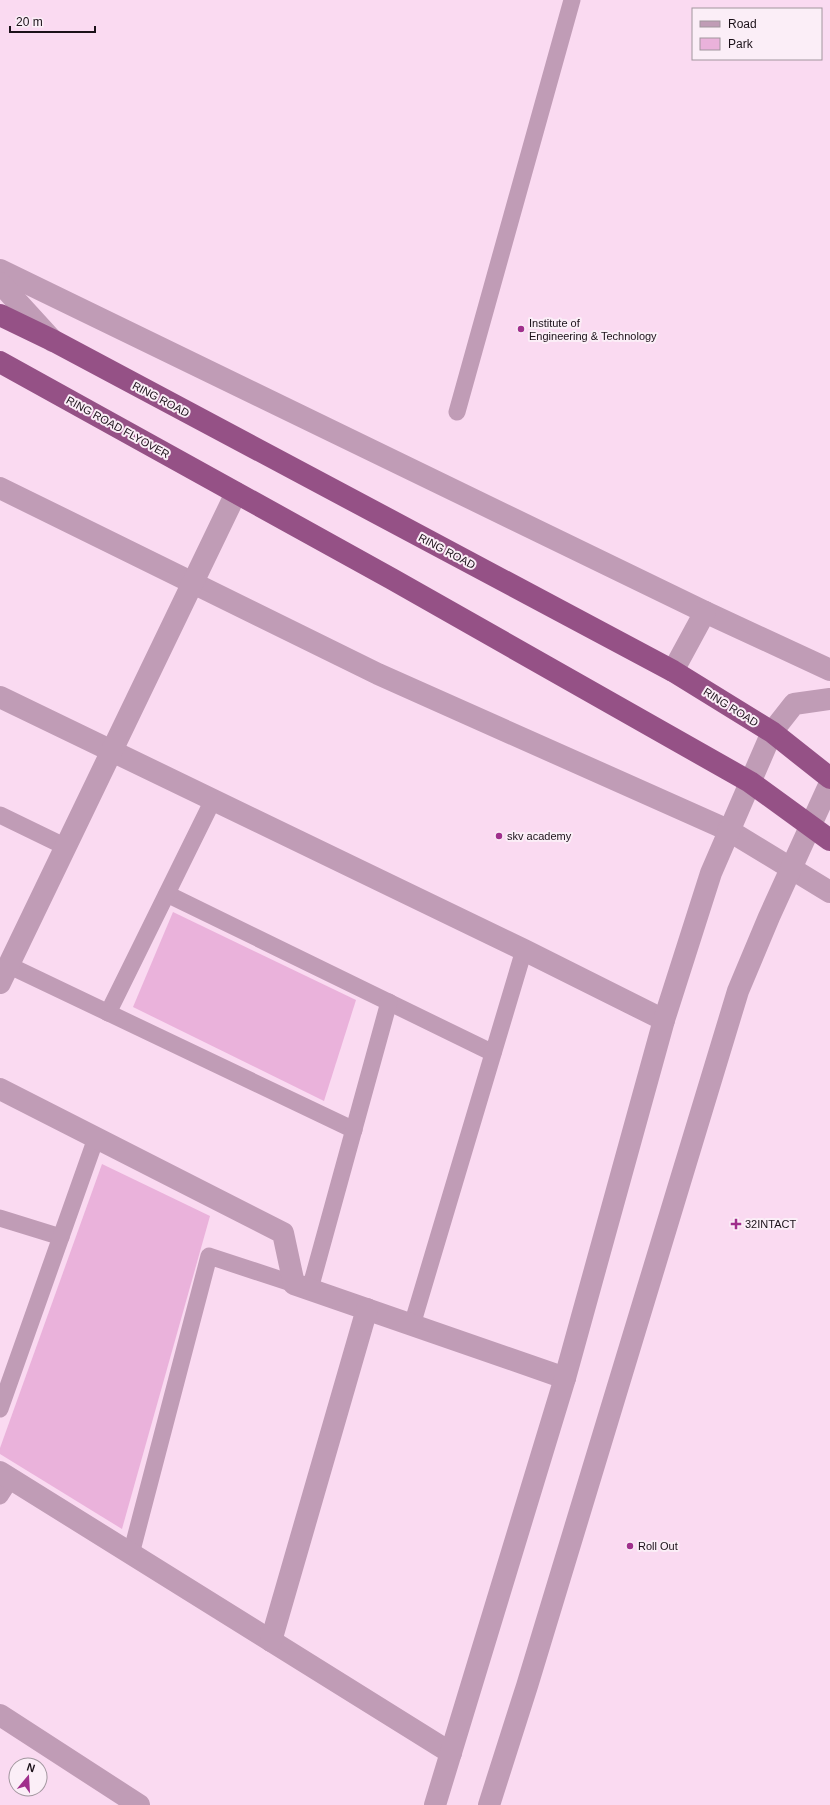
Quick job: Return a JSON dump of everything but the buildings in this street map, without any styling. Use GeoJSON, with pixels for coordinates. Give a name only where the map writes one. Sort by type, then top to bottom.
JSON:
{"type":"FeatureCollection","features":[{"type":"Feature","properties":{"kind":"highway"},"geometry":{"type":"LineString","coordinates":[[0,315],[54,341]]}},
{"type":"Feature","properties":{"kind":"highway","name":"RING ROAD"},"geometry":{"type":"LineString","coordinates":[[54,341],[673,671],[772,732],[830,778]]}},
{"type":"Feature","properties":{"kind":"highway","name":"RING ROAD FLYOVER"},"geometry":{"type":"LineString","coordinates":[[0,362],[236,493]]}},
{"type":"Feature","properties":{"kind":"highway"},"geometry":{"type":"LineString","coordinates":[[236,493],[750,782],[830,840]]}},
{"type":"Feature","properties":{"kind":"street"},"geometry":{"type":"LineString","coordinates":[[0,270],[705,612],[830,670]]}},
{"type":"Feature","properties":{"kind":"street"},"geometry":{"type":"LineString","coordinates":[[0,283],[54,341]]}},
{"type":"Feature","properties":{"kind":"street"},"geometry":{"type":"LineString","coordinates":[[0,488],[378,674],[728,830],[830,892]]}},
{"type":"Feature","properties":{"kind":"street"},"geometry":{"type":"LineString","coordinates":[[4,974],[236,493]]}},
{"type":"Feature","properties":{"kind":"street"},"geometry":{"type":"LineString","coordinates":[[673,671],[705,612]]}},
{"type":"Feature","properties":{"kind":"street"},"geometry":{"type":"LineString","coordinates":[[0,697],[524,950],[664,1020]]}},
{"type":"Feature","properties":{"kind":"street"},"geometry":{"type":"LineString","coordinates":[[435,1805],[565,1378],[664,1020],[711,873],[728,830],[772,732],[794,704],[830,699]]}},
{"type":"Feature","properties":{"kind":"street"},"geometry":{"type":"LineString","coordinates":[[489,1805],[527,1686],[738,991],[769,917],[830,783]]}},
{"type":"Feature","properties":{"kind":"street"},"geometry":{"type":"LineString","coordinates":[[0,1089],[283,1233],[302,1287],[565,1378]]}},
{"type":"Feature","properties":{"kind":"street"},"geometry":{"type":"LineString","coordinates":[[271,1641],[367,1309]]}},
{"type":"Feature","properties":{"kind":"street"},"geometry":{"type":"LineString","coordinates":[[4,1482],[131,1554],[451,1753]]}},
{"type":"Feature","properties":{"kind":"street"},"geometry":{"type":"LineString","coordinates":[[0,1715],[139,1805]]}},
{"type":"Feature","properties":{"kind":"lane"},"geometry":{"type":"LineString","coordinates":[[457,412],[572,0]]}},
{"type":"Feature","properties":{"kind":"lane"},"geometry":{"type":"LineString","coordinates":[[108,1013],[168,894],[213,800]]}},
{"type":"Feature","properties":{"kind":"lane"},"geometry":{"type":"LineString","coordinates":[[0,815],[66,847]]}},
{"type":"Feature","properties":{"kind":"lane"},"geometry":{"type":"LineString","coordinates":[[168,894],[493,1053]]}},
{"type":"Feature","properties":{"kind":"lane"},"geometry":{"type":"LineString","coordinates":[[412,1325],[524,950]]}},
{"type":"Feature","properties":{"kind":"lane"},"geometry":{"type":"LineString","coordinates":[[4,974],[108,1013],[354,1130]]}},
{"type":"Feature","properties":{"kind":"lane"},"geometry":{"type":"LineString","coordinates":[[131,1554],[209,1256],[302,1287],[354,1130],[389,1002]]}},
{"type":"Feature","properties":{"kind":"lane"},"geometry":{"type":"LineString","coordinates":[[0,1409],[96,1138]]}},
{"type":"Feature","properties":{"kind":"lane"},"geometry":{"type":"LineString","coordinates":[[0,1218],[61,1237]]}},
{"type":"Feature","properties":{"kind":"green space"},"geometry":{"type":"Polygon","coordinates":[[[173,912],[356,1000],[324,1101],[133,1007],[173,912]]]}},
{"type":"Feature","properties":{"kind":"green space"},"geometry":{"type":"Polygon","coordinates":[[[102,1164],[210,1216],[122,1529],[0,1454],[0,1448],[102,1164]]]}},
{"type":"Feature","properties":{"kind":"place","name":"Institute of Engineering & Technology"},"geometry":{"type":"Point","coordinates":[521,329]}},
{"type":"Feature","properties":{"kind":"place","name":"skv academy"},"geometry":{"type":"Point","coordinates":[499,836]}},
{"type":"Feature","properties":{"kind":"place","name":"32INTACT"},"geometry":{"type":"Point","coordinates":[736,1224]}},
{"type":"Feature","properties":{"kind":"place","name":"Roll Out"},"geometry":{"type":"Point","coordinates":[630,1546]}}]}
